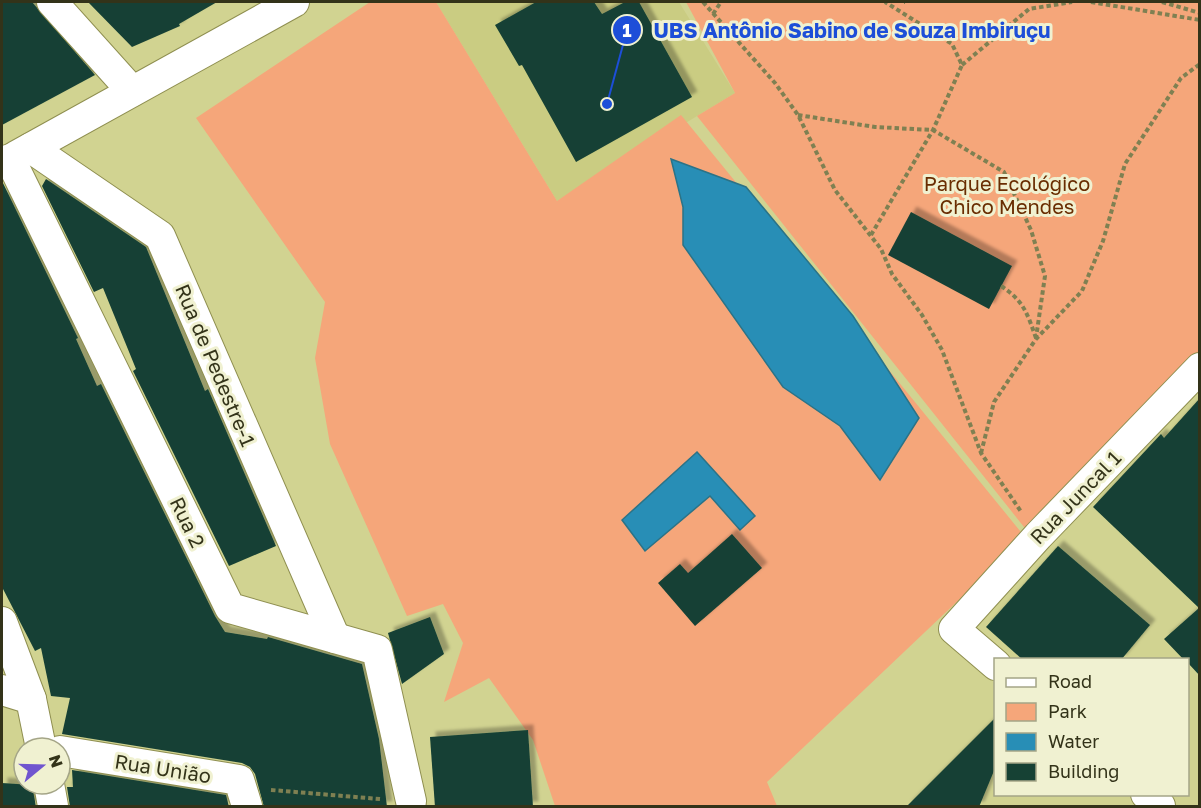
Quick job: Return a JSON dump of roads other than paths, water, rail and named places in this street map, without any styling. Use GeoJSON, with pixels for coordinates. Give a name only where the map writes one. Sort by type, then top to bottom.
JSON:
{"type":"FeatureCollection","features":[{"type":"Feature","properties":{"kind":"street"},"geometry":{"type":"LineString","coordinates":[[52,2],[132,91]]}},
{"type":"Feature","properties":{"kind":"street"},"geometry":{"type":"LineString","coordinates":[[14,157],[294,2]]}},
{"type":"Feature","properties":{"kind":"street","name":"Rua 2"},"geometry":{"type":"LineString","coordinates":[[14,157],[230,608],[377,650],[411,801]]}},
{"type":"Feature","properties":{"kind":"street","name":"Rua de Pedestre-1"},"geometry":{"type":"LineString","coordinates":[[14,157],[160,236],[335,638]]}},
{"type":"Feature","properties":{"kind":"street","name":"Rua Juncal 1"},"geometry":{"type":"LineString","coordinates":[[994,663],[954,629],[1038,536],[1200,368]]}},
{"type":"Feature","properties":{"kind":"street"},"geometry":{"type":"LineString","coordinates":[[2,622],[31,699],[39,736]]}},
{"type":"Feature","properties":{"kind":"street"},"geometry":{"type":"LineString","coordinates":[[2,690],[31,699]]}},
{"type":"Feature","properties":{"kind":"street","name":"Rua União"},"geometry":{"type":"LineString","coordinates":[[72,754],[243,793]]}},
{"type":"Feature","properties":{"kind":"street"},"geometry":{"type":"LineString","coordinates":[[1147,796],[1160,807]]}},
{"type":"Feature","properties":{"kind":"water"},"geometry":{"type":"Polygon","coordinates":[[[671,159],[746,187],[853,316],[919,418],[880,480],[840,426],[783,387],[683,245],[683,207],[671,159]]]}},
{"type":"Feature","properties":{"kind":"water"},"geometry":{"type":"Polygon","coordinates":[[[697,452],[755,516],[740,530],[710,496],[645,551],[622,520],[697,452]]]}},
{"type":"Feature","properties":{"kind":"place","name":"UBS Antônio Sabino de Souza Imbiruçu"},"geometry":{"type":"Point","coordinates":[607,104]}},
{"type":"Feature","properties":{"kind":"park label","name":"Parque Ecológico Chico Mendes"},"geometry":{"type":"Point","coordinates":[1007,194]}}]}
